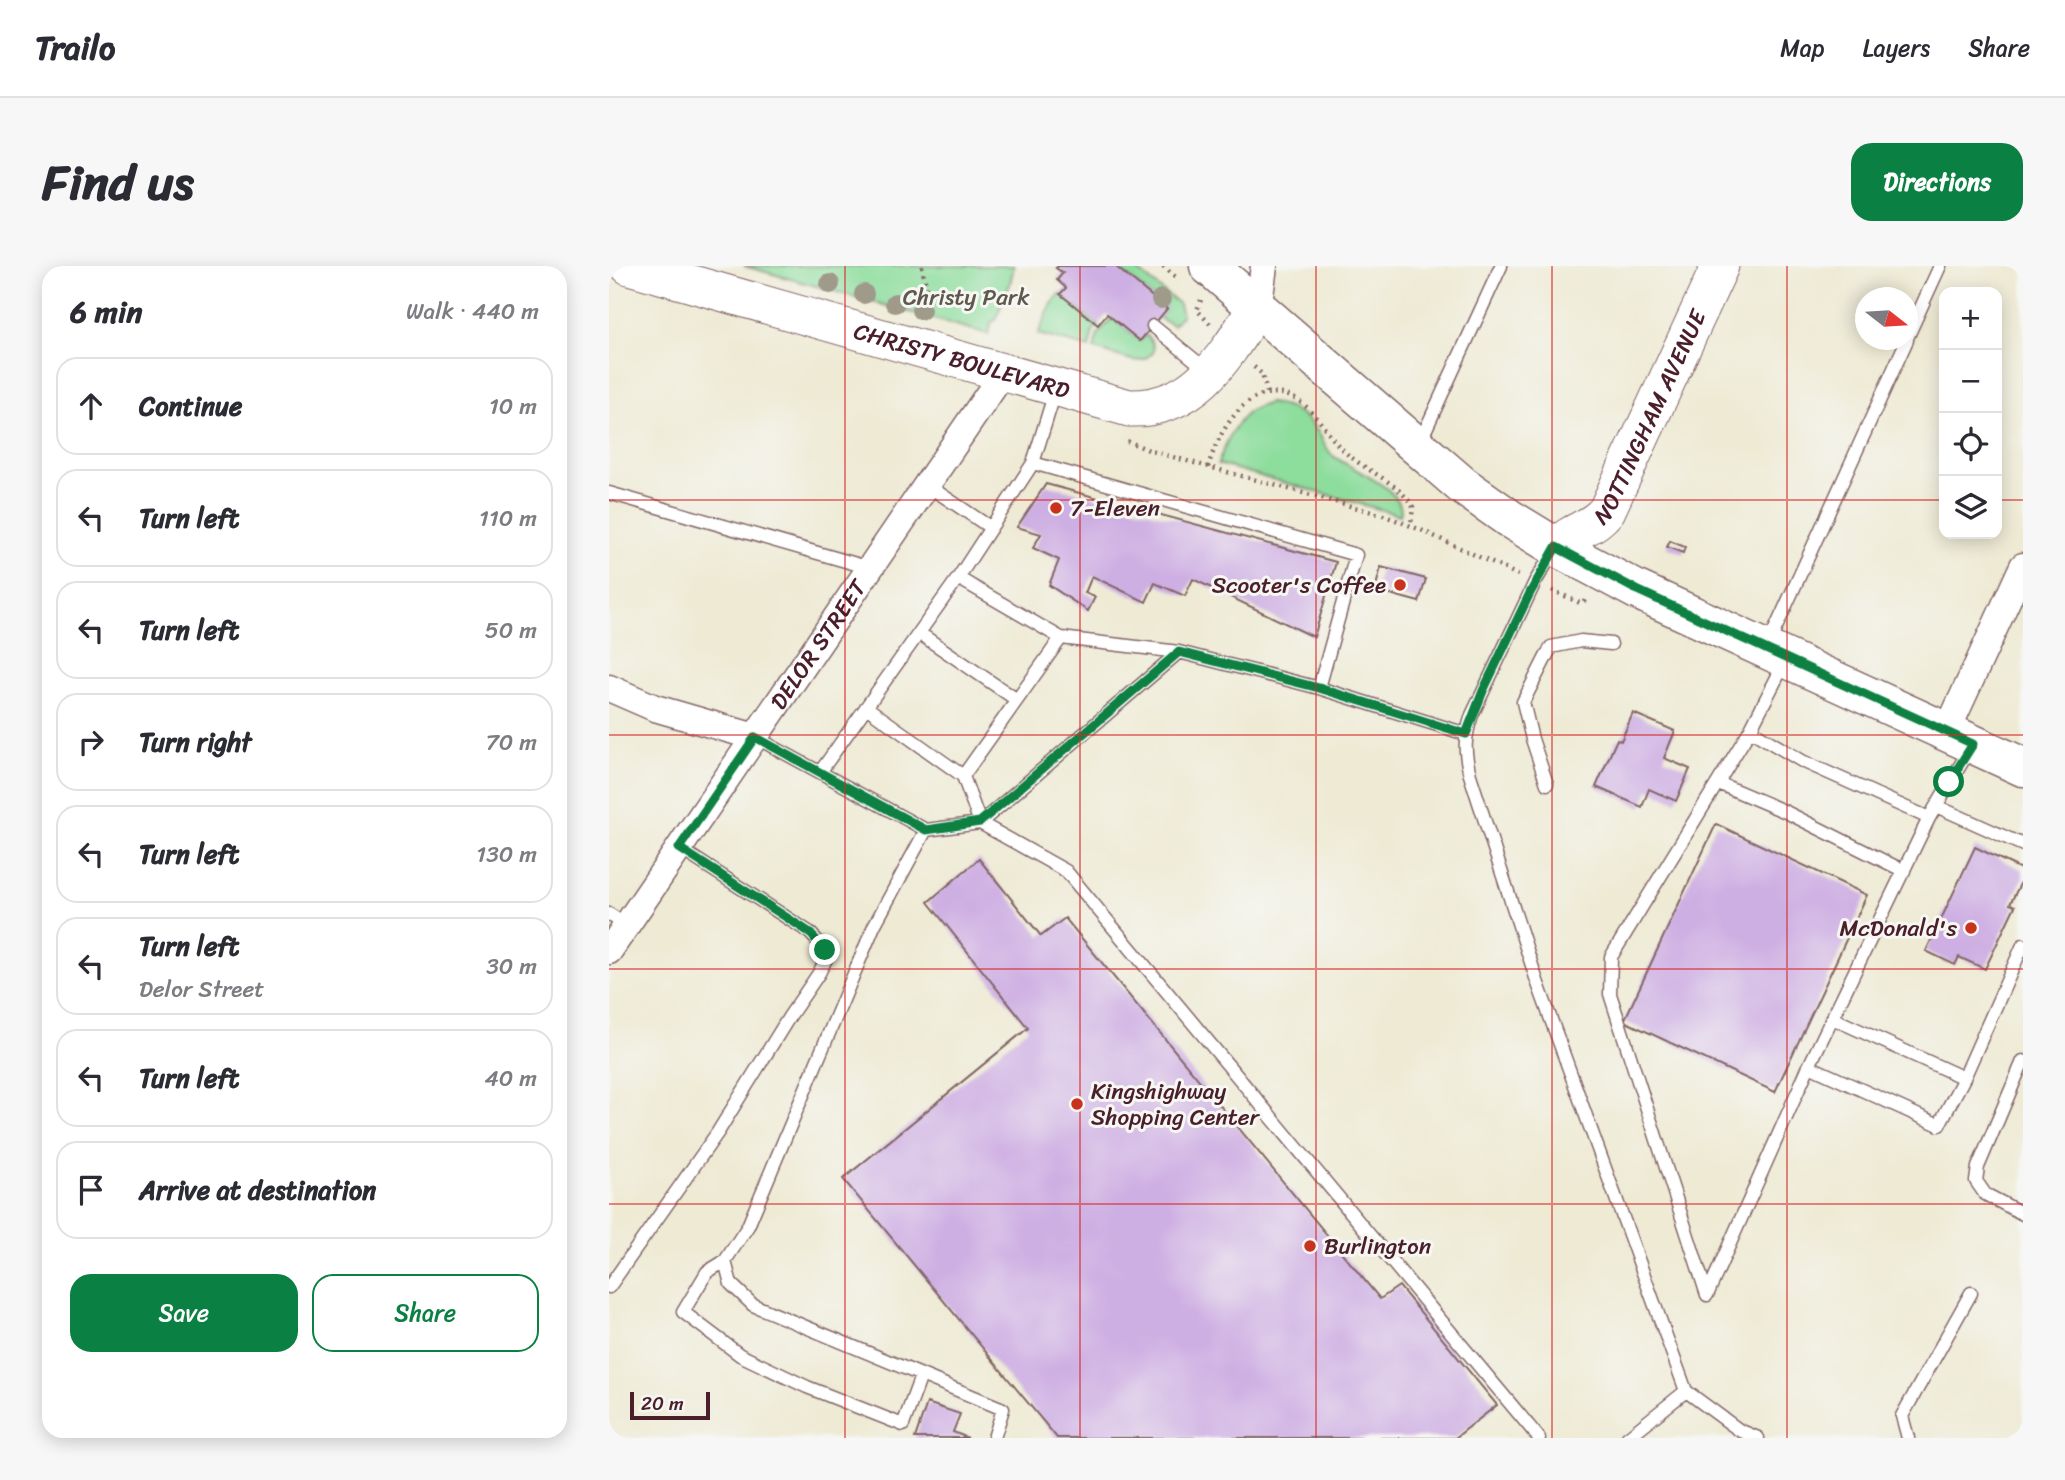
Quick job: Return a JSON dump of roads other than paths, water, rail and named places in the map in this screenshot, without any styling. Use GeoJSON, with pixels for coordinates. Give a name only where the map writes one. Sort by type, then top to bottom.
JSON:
{"type":"FeatureCollection","features":[{"type":"Feature","properties":{"kind":"main road"},"geometry":{"type":"LineString","coordinates":[[1209,266],[1462,485],[1510,519],[1637,590],[2023,767]]}},
{"type":"Feature","properties":{"kind":"street","name":"CHRISTY BOULEVARD"},"geometry":{"type":"LineString","coordinates":[[629,266],[1129,408],[1145,409],[1175,400],[1196,387],[1230,349],[1256,308]]}},
{"type":"Feature","properties":{"kind":"street"},"geometry":{"type":"LineString","coordinates":[[1256,308],[1264,266]]}},
{"type":"Feature","properties":{"kind":"street","name":"NOTTINGHAM AVENUE"},"geometry":{"type":"LineString","coordinates":[[1556,547],[1572,532],[1601,519],[1607,510],[1720,266]]}},
{"type":"Feature","properties":{"kind":"street","name":"DELOR STREET"},"geometry":{"type":"LineString","coordinates":[[609,951],[618,920],[679,848],[1003,373]]}},
{"type":"Feature","properties":{"kind":"street"},"geometry":{"type":"LineString","coordinates":[[1960,737],[2023,566]]}},
{"type":"Feature","properties":{"kind":"street"},"geometry":{"type":"LineString","coordinates":[[609,688],[655,708],[755,737]]}},
{"type":"Feature","properties":{"kind":"lane"},"geometry":{"type":"LineString","coordinates":[[1418,447],[1501,266]]}},
{"type":"Feature","properties":{"kind":"lane"},"geometry":{"type":"LineString","coordinates":[[1918,315],[1940,266]]}},
{"type":"Feature","properties":{"kind":"lane"},"geometry":{"type":"LineString","coordinates":[[1153,326],[1210,373]]}},
{"type":"Feature","properties":{"kind":"lane"},"geometry":{"type":"LineString","coordinates":[[1902,350],[1776,654],[1750,730],[1611,957],[1611,994],[1707,1295],[1809,1066],[1936,806],[1960,737]]}},
{"type":"Feature","properties":{"kind":"lane"},"geometry":{"type":"LineString","coordinates":[[820,772],[958,578],[1033,463],[1056,388]]}},
{"type":"Feature","properties":{"kind":"lane"},"geometry":{"type":"LineString","coordinates":[[1033,463],[1356,555],[1319,688]]}},
{"type":"Feature","properties":{"kind":"lane"},"geometry":{"type":"LineString","coordinates":[[926,485],[991,528]]}},
{"type":"Feature","properties":{"kind":"lane"},"geometry":{"type":"LineString","coordinates":[[609,493],[870,568]]}},
{"type":"Feature","properties":{"kind":"lane"},"geometry":{"type":"LineString","coordinates":[[1556,547],[1530,593],[1483,691],[1466,734],[1465,753],[1537,981],[1686,1391],[1734,1434],[1758,1438]]}},
{"type":"Feature","properties":{"kind":"lane"},"geometry":{"type":"LineString","coordinates":[[958,578],[1061,638],[1179,652],[1319,688],[1466,734]]}},
{"type":"Feature","properties":{"kind":"lane"},"geometry":{"type":"LineString","coordinates":[[919,633],[1017,700]]}},
{"type":"Feature","properties":{"kind":"lane"},"geometry":{"type":"LineString","coordinates":[[963,776],[1061,638]]}},
{"type":"Feature","properties":{"kind":"lane"},"geometry":{"type":"LineString","coordinates":[[1547,784],[1523,702],[1551,647],[1581,641],[1611,644]]}},
{"type":"Feature","properties":{"kind":"lane"},"geometry":{"type":"LineString","coordinates":[[755,737],[926,830],[980,822],[1179,652]]}},
{"type":"Feature","properties":{"kind":"lane"},"geometry":{"type":"LineString","coordinates":[[866,707],[963,776],[980,822],[1066,871],[1539,1438]]}},
{"type":"Feature","properties":{"kind":"lane"},"geometry":{"type":"LineString","coordinates":[[1750,730],[1803,761],[1929,818]]}},
{"type":"Feature","properties":{"kind":"lane"},"geometry":{"type":"LineString","coordinates":[[1718,783],[1786,812],[1904,871]]}},
{"type":"Feature","properties":{"kind":"lane"},"geometry":{"type":"LineString","coordinates":[[1936,806],[2023,845]]}},
{"type":"Feature","properties":{"kind":"lane"},"geometry":{"type":"LineString","coordinates":[[921,1376],[904,1425],[807,1387],[740,1355],[683,1312],[707,1272],[725,1261],[748,1226],[874,926],[926,830]]}},
{"type":"Feature","properties":{"kind":"lane"},"geometry":{"type":"LineString","coordinates":[[609,1287],[718,1132],[827,957],[825,950],[809,932],[679,848]]}},
{"type":"Feature","properties":{"kind":"lane"},"geometry":{"type":"LineString","coordinates":[[1809,1066],[1939,1125],[1964,1078],[2023,945]]}},
{"type":"Feature","properties":{"kind":"lane"},"geometry":{"type":"LineString","coordinates":[[1832,1018],[1964,1078]]}},
{"type":"Feature","properties":{"kind":"lane"},"geometry":{"type":"LineString","coordinates":[[2023,1061],[1977,1167],[1976,1181],[1985,1194],[2023,1214]]}},
{"type":"Feature","properties":{"kind":"lane"},"geometry":{"type":"LineString","coordinates":[[725,1261],[731,1284],[753,1304],[1003,1409],[994,1438]]}},
{"type":"Feature","properties":{"kind":"lane"},"geometry":{"type":"LineString","coordinates":[[1908,1438],[1902,1416],[1971,1293]]}},
{"type":"Feature","properties":{"kind":"lane"},"geometry":{"type":"LineString","coordinates":[[1627,1438],[1686,1391]]}},
{"type":"Feature","properties":{"kind":"place","name":"7-Eleven"},"geometry":{"type":"Point","coordinates":[1056,508]}},
{"type":"Feature","properties":{"kind":"place","name":"Scooter's Coffee"},"geometry":{"type":"Point","coordinates":[1400,585]}},
{"type":"Feature","properties":{"kind":"place","name":"McDonald's"},"geometry":{"type":"Point","coordinates":[1971,928]}},
{"type":"Feature","properties":{"kind":"place","name":"Kingshighway Shopping Center"},"geometry":{"type":"Point","coordinates":[1077,1104]}},
{"type":"Feature","properties":{"kind":"place","name":"Burlington"},"geometry":{"type":"Point","coordinates":[1310,1246]}},
{"type":"Feature","properties":{"kind":"park label","name":"Christy Park"},"geometry":{"type":"Point","coordinates":[966,297]}}]}
